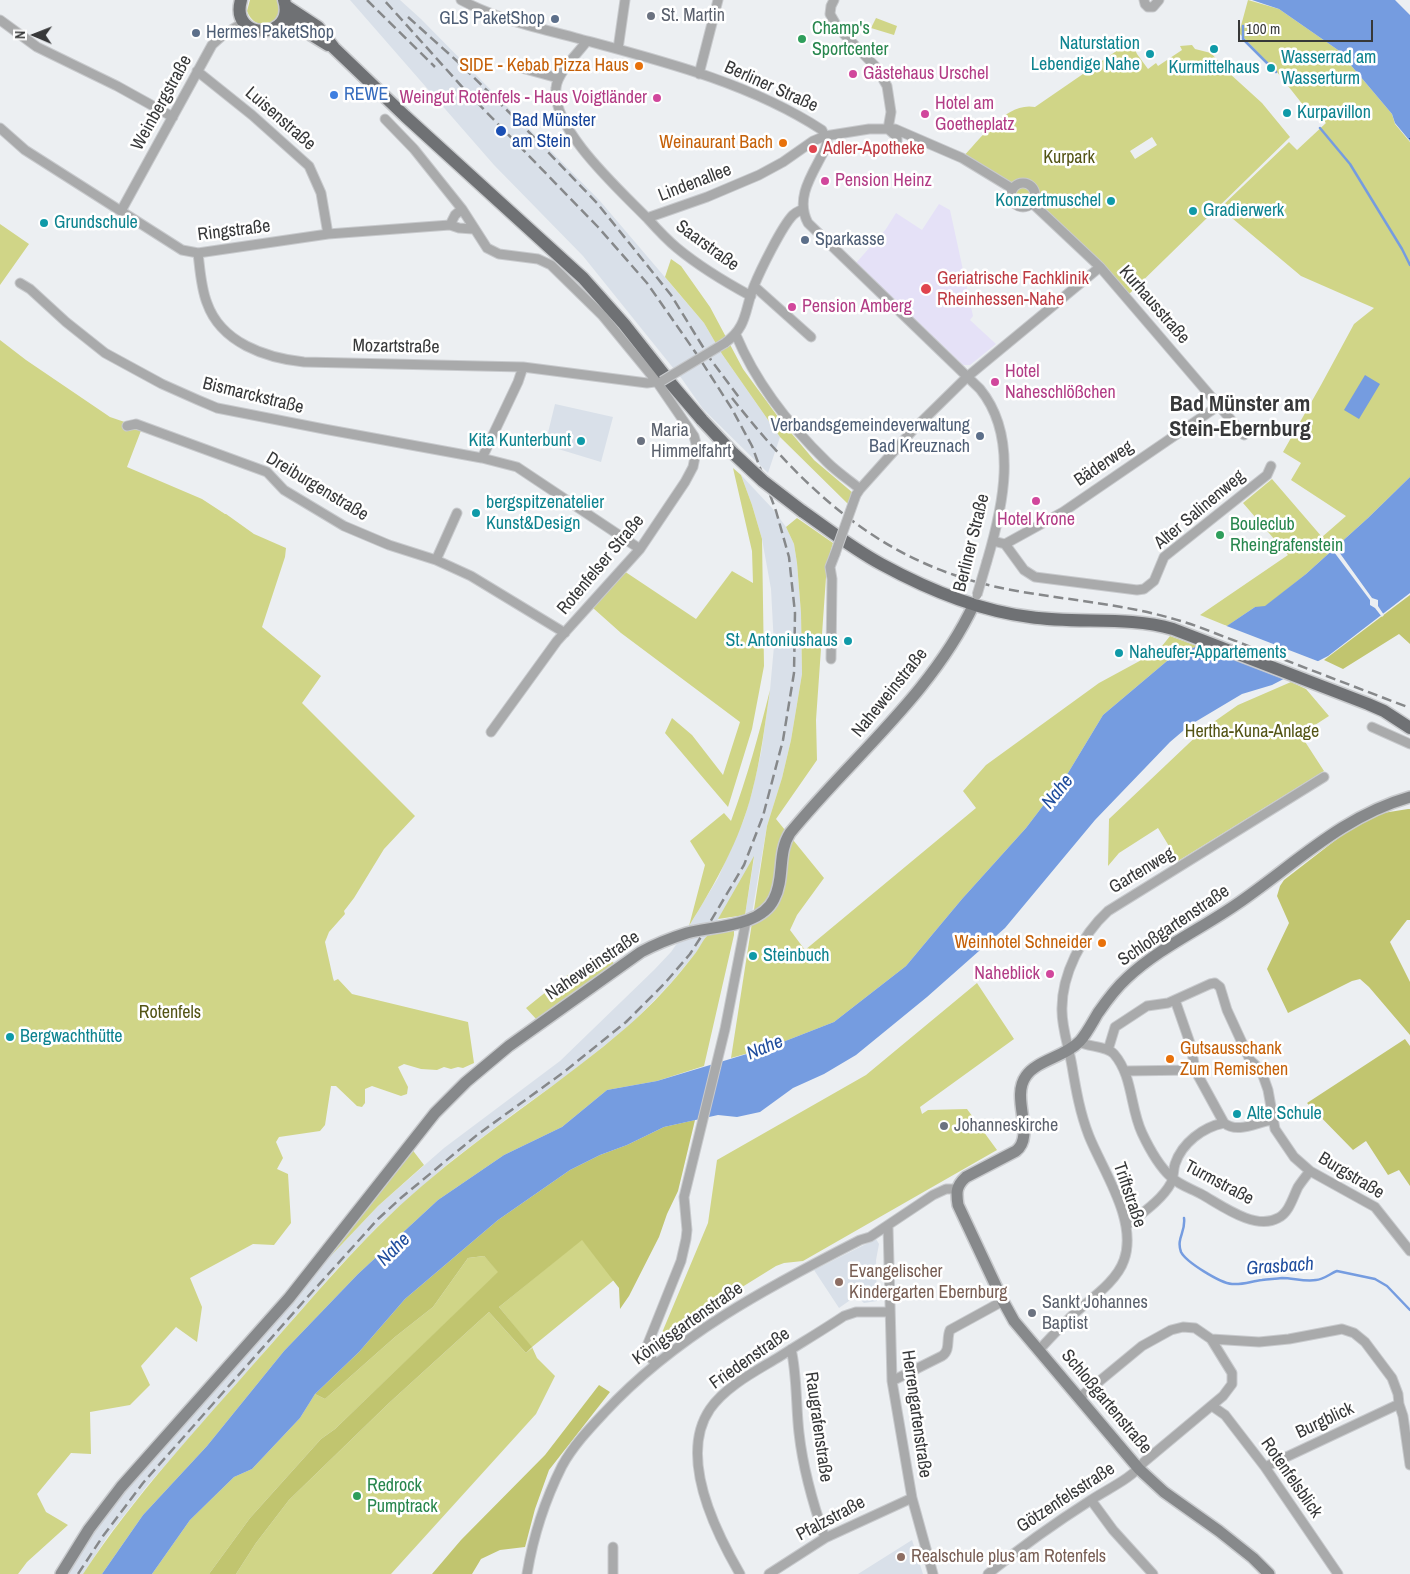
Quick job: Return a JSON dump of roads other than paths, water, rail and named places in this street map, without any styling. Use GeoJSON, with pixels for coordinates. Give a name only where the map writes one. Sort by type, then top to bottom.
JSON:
{"type":"FeatureCollection","features":[{"type":"Feature","properties":{"kind":"main road"},"geometry":{"type":"LineString","coordinates":[[240,0],[240,12],[244,22],[254,30],[266,31],[276,27],[284,8],[318,27],[334,48],[583,278],[624,324],[702,420],[763,481],[802,511],[880,564],[905,576],[976,599]]}},
{"type":"Feature","properties":{"kind":"main road","name":"Berliner Straße"},"geometry":{"type":"LineString","coordinates":[[976,599],[999,612],[1031,618],[1164,626],[1343,694],[1384,711],[1410,728]]}},
{"type":"Feature","properties":{"kind":"main road","name":"Naheweinstraße"},"geometry":{"type":"LineString","coordinates":[[61,1574],[89,1529],[121,1487],[289,1298],[435,1113],[484,1065],[630,959],[652,946],[675,937],[746,921],[765,911],[774,899],[778,886],[784,844],[790,833],[876,739],[923,684],[960,632],[976,599]]}},
{"type":"Feature","properties":{"kind":"main road","name":"Schloßgartenstraße"},"geometry":{"type":"LineString","coordinates":[[1269,1574],[1253,1558],[1219,1531],[1164,1492],[1139,1468],[1014,1321],[958,1205],[956,1189],[966,1177],[1016,1151],[1020,1147],[1024,1137],[1020,1095],[1022,1082],[1033,1069],[1079,1042],[1112,993],[1148,961],[1238,904],[1350,822],[1377,808],[1410,797]]}},
{"type":"Feature","properties":{"kind":"street","name":"Berliner Straße"},"geometry":{"type":"LineString","coordinates":[[461,0],[503,18],[618,49],[699,74],[763,99],[822,130],[827,142],[826,149],[803,195],[803,209],[808,223],[980,389],[991,405],[999,423],[1003,472],[1002,492],[993,540],[976,599]]}},
{"type":"Feature","properties":{"kind":"street"},"geometry":{"type":"LineString","coordinates":[[618,49],[625,0]]}},
{"type":"Feature","properties":{"kind":"street"},"geometry":{"type":"LineString","coordinates":[[699,74],[718,0]]}},
{"type":"Feature","properties":{"kind":"street"},"geometry":{"type":"LineString","coordinates":[[834,0],[830,14],[838,28],[876,67],[887,86],[891,112],[888,128]]}},
{"type":"Feature","properties":{"kind":"street"},"geometry":{"type":"LineString","coordinates":[[1144,0],[1148,7],[1152,7],[1159,0]]}},
{"type":"Feature","properties":{"kind":"street"},"geometry":{"type":"LineString","coordinates":[[0,20],[38,47],[117,86],[173,117]]}},
{"type":"Feature","properties":{"kind":"street","name":"Weinbergstraße"},"geometry":{"type":"LineString","coordinates":[[121,211],[215,41],[244,22]]}},
{"type":"Feature","properties":{"kind":"street"},"geometry":{"type":"LineString","coordinates":[[518,67],[558,78],[587,41]]}},
{"type":"Feature","properties":{"kind":"street","name":"Luisenstraße"},"geometry":{"type":"LineString","coordinates":[[197,71],[252,115],[309,166],[320,193],[328,234]]}},
{"type":"Feature","properties":{"kind":"street","name":"Lindenallee"},"geometry":{"type":"LineString","coordinates":[[558,78],[556,86],[557,102],[568,127],[608,181],[647,218],[707,197],[759,175],[783,162],[813,141],[825,136]]}},
{"type":"Feature","properties":{"kind":"street","name":"Rotenfelser Straße"},"geometry":{"type":"LineString","coordinates":[[385,119],[414,148],[462,210],[487,248],[499,254],[538,259],[551,265],[602,315],[660,381],[694,436],[697,447],[692,467],[685,482],[640,549],[565,633],[491,732]]}},
{"type":"Feature","properties":{"kind":"street","name":"Ringstraße"},"geometry":{"type":"LineString","coordinates":[[0,128],[25,150],[182,250],[198,254],[328,234],[450,225],[473,229]]}},
{"type":"Feature","properties":{"kind":"street"},"geometry":{"type":"LineString","coordinates":[[888,128],[897,137],[897,146]]}},
{"type":"Feature","properties":{"kind":"street"},"geometry":{"type":"LineString","coordinates":[[825,136],[837,133],[895,128],[962,158],[1012,189],[1011,198],[1016,205],[1024,207],[1032,203]]}},
{"type":"Feature","properties":{"kind":"street","name":"Kurhausstraße"},"geometry":{"type":"LineString","coordinates":[[1012,189],[1023,183],[1031,186],[1034,193],[1032,203],[1100,267],[1244,436]]}},
{"type":"Feature","properties":{"kind":"street"},"geometry":{"type":"LineString","coordinates":[[660,381],[736,335],[741,327],[754,286],[786,223],[794,213],[803,209]]}},
{"type":"Feature","properties":{"kind":"street"},"geometry":{"type":"LineString","coordinates":[[450,225],[455,215],[462,210]]}},
{"type":"Feature","properties":{"kind":"street","name":"Saarstraße"},"geometry":{"type":"LineString","coordinates":[[647,218],[678,249],[751,296]]}},
{"type":"Feature","properties":{"kind":"street","name":"Mozartstraße"},"geometry":{"type":"LineString","coordinates":[[198,254],[206,301],[219,326],[254,350],[269,356],[285,360],[330,362],[523,367],[640,382],[660,381]]}},
{"type":"Feature","properties":{"kind":"street"},"geometry":{"type":"LineString","coordinates":[[831,659],[832,588],[830,567],[858,492],[913,430],[967,377],[1100,267]]}},
{"type":"Feature","properties":{"kind":"street","name":"Bismarckstraße"},"geometry":{"type":"LineString","coordinates":[[20,283],[30,289],[66,322],[105,353],[162,384],[198,400],[217,408],[517,466],[640,549]]}},
{"type":"Feature","properties":{"kind":"street"},"geometry":{"type":"LineString","coordinates":[[754,286],[811,337]]}},
{"type":"Feature","properties":{"kind":"street"},"geometry":{"type":"LineString","coordinates":[[736,335],[746,360],[784,414],[827,463],[858,492]]}},
{"type":"Feature","properties":{"kind":"street"},"geometry":{"type":"LineString","coordinates":[[482,458],[518,382],[523,367]]}},
{"type":"Feature","properties":{"kind":"street","name":"Bäderweg"},"geometry":{"type":"LineString","coordinates":[[1005,544],[1062,512],[1218,406]]}},
{"type":"Feature","properties":{"kind":"street","name":"Dreiburgenstraße"},"geometry":{"type":"LineString","coordinates":[[127,426],[136,424],[267,472],[284,490],[344,526],[389,546],[436,560],[471,576],[565,633]]}},
{"type":"Feature","properties":{"kind":"street","name":"Alter Salinenweg"},"geometry":{"type":"LineString","coordinates":[[1005,544],[1024,570],[1035,577],[1137,590],[1144,589],[1154,581],[1164,558],[1267,475],[1271,466]]}},
{"type":"Feature","properties":{"kind":"street"},"geometry":{"type":"LineString","coordinates":[[436,560],[457,513]]}},
{"type":"Feature","properties":{"kind":"street"},"geometry":{"type":"LineString","coordinates":[[993,540],[1005,544]]}},
{"type":"Feature","properties":{"kind":"street"},"geometry":{"type":"LineString","coordinates":[[1372,727],[1410,744]]}},
{"type":"Feature","properties":{"kind":"street","name":"Gartenweg"},"geometry":{"type":"LineString","coordinates":[[1068,1050],[1062,1013],[1062,991],[1080,948],[1096,922],[1120,903],[1324,777]]}},
{"type":"Feature","properties":{"kind":"street"},"geometry":{"type":"LineString","coordinates":[[655,1363],[648,1353],[647,1346],[681,1261],[686,1239],[683,1204],[686,1187],[725,1029],[746,921]]}},
{"type":"Feature","properties":{"kind":"street","name":"Burgstraße"},"geometry":{"type":"LineString","coordinates":[[1175,1000],[1210,984],[1215,983],[1220,987],[1227,1010],[1250,1060],[1261,1070],[1268,1090],[1272,1120],[1279,1137],[1294,1157],[1310,1171],[1375,1207],[1410,1251]]}},
{"type":"Feature","properties":{"kind":"street"},"geometry":{"type":"LineString","coordinates":[[1079,1042],[1108,1050],[1117,1024],[1147,1006],[1175,1000],[1191,1046],[1195,1070],[1224,1123],[1229,1127],[1241,1128],[1272,1120]]}},
{"type":"Feature","properties":{"kind":"street","name":"Triftstraße"},"geometry":{"type":"LineString","coordinates":[[1039,1350],[1120,1270],[1127,1249],[1126,1226],[1119,1204],[1086,1126],[1078,1101],[1068,1050]]}},
{"type":"Feature","properties":{"kind":"street","name":"Turmstraße"},"geometry":{"type":"LineString","coordinates":[[1108,1050],[1114,1054],[1125,1071],[1141,1132],[1159,1162],[1173,1179],[1241,1216],[1258,1221],[1270,1221],[1280,1218],[1285,1212],[1299,1186],[1310,1171]]}},
{"type":"Feature","properties":{"kind":"street"},"geometry":{"type":"LineString","coordinates":[[1125,1071],[1195,1070]]}},
{"type":"Feature","properties":{"kind":"street"},"geometry":{"type":"LineString","coordinates":[[1126,1226],[1144,1212],[1166,1190],[1173,1179],[1175,1164],[1185,1146],[1209,1128],[1224,1123]]}},
{"type":"Feature","properties":{"kind":"street","name":"Königsgartenstraße"},"geometry":{"type":"LineString","coordinates":[[527,1574],[542,1512],[563,1465],[589,1428],[655,1363],[701,1331],[782,1280],[860,1240],[870,1237],[933,1195],[946,1189],[956,1189]]}},
{"type":"Feature","properties":{"kind":"street","name":"Herrengartenstraße"},"geometry":{"type":"LineString","coordinates":[[888,1226],[892,1381],[912,1498],[933,1574]]}},
{"type":"Feature","properties":{"kind":"street"},"geometry":{"type":"LineString","coordinates":[[892,1381],[942,1356],[947,1349],[950,1330],[1003,1301]]}},
{"type":"Feature","properties":{"kind":"street","name":"Friedenstraße"},"geometry":{"type":"LineString","coordinates":[[740,1574],[722,1539],[703,1488],[698,1459],[700,1433],[710,1409],[718,1399],[738,1383],[844,1316],[856,1312],[889,1312]]}},
{"type":"Feature","properties":{"kind":"street"},"geometry":{"type":"LineString","coordinates":[[1079,1398],[1142,1346],[1171,1330],[1183,1327],[1195,1328],[1210,1339],[1232,1373],[1232,1384],[1212,1406],[1139,1468]]}},
{"type":"Feature","properties":{"kind":"street"},"geometry":{"type":"LineString","coordinates":[[1210,1339],[1259,1342],[1342,1330],[1354,1333],[1365,1342],[1392,1378],[1403,1416],[1410,1465]]}},
{"type":"Feature","properties":{"kind":"street","name":"Raugrafenstraße"},"geometry":{"type":"LineString","coordinates":[[791,1349],[802,1453],[812,1500],[825,1538]]}},
{"type":"Feature","properties":{"kind":"street","name":"Burgblick"},"geometry":{"type":"LineString","coordinates":[[1265,1467],[1399,1404]]}},
{"type":"Feature","properties":{"kind":"street","name":"Rotenfelsblick"},"geometry":{"type":"LineString","coordinates":[[1212,1406],[1225,1416],[1265,1467],[1338,1574]]}},
{"type":"Feature","properties":{"kind":"street","name":"Götzenfelsstraße"},"geometry":{"type":"LineString","coordinates":[[988,1574],[1023,1546],[1139,1468]]}},
{"type":"Feature","properties":{"kind":"street","name":"Pfalzstraße"},"geometry":{"type":"LineString","coordinates":[[769,1574],[825,1538],[912,1498]]}},
{"type":"Feature","properties":{"kind":"street"},"geometry":{"type":"LineString","coordinates":[[1091,1500],[1113,1530],[1153,1574]]}},
{"type":"Feature","properties":{"kind":"street"},"geometry":{"type":"LineString","coordinates":[[613,1547],[613,1574]]}},
{"type":"Feature","properties":{"kind":"water"},"geometry":{"type":"Polygon","coordinates":[[[1252,0],[1395,0],[1410,15],[1410,141],[1395,123],[1392,114],[1338,50],[1279,9],[1252,0]]]}},
{"type":"Feature","properties":{"kind":"water"},"geometry":{"type":"Polygon","coordinates":[[[1365,375],[1380,384],[1359,419],[1344,410],[1365,375]]]}},
{"type":"Feature","properties":{"kind":"water","name":"Nahe"},"geometry":{"type":"Polygon","coordinates":[[[1410,477],[1410,593],[1328,656],[1272,685],[1242,694],[1190,725],[1170,742],[1095,820],[1005,928],[927,997],[856,1055],[824,1074],[793,1088],[760,1112],[737,1117],[718,1115],[664,1127],[627,1145],[600,1155],[570,1170],[498,1220],[405,1299],[359,1352],[315,1394],[300,1418],[252,1469],[234,1477],[190,1520],[152,1574],[102,1574],[143,1515],[207,1446],[284,1351],[358,1274],[438,1200],[504,1155],[562,1127],[607,1090],[657,1081],[770,1047],[834,1022],[906,966],[962,899],[1026,828],[1068,773],[1103,715],[1167,661],[1197,646],[1255,607],[1265,606],[1306,574],[1410,477]]]}},
{"type":"Feature","properties":{"kind":"waterway"},"geometry":{"type":"LineString","coordinates":[[1243,26],[1243,39],[1276,72]]}},
{"type":"Feature","properties":{"kind":"waterway"},"geometry":{"type":"LineString","coordinates":[[1320,128],[1350,164],[1410,265]]}},
{"type":"Feature","properties":{"kind":"waterway","name":"Grasbach"},"geometry":{"type":"LineString","coordinates":[[1184,1218],[1184,1227],[1180,1239],[1181,1252],[1196,1266],[1227,1283],[1236,1284],[1282,1278],[1312,1280],[1321,1279],[1337,1271],[1375,1279],[1387,1286],[1410,1310]]}},
{"type":"Feature","properties":{"kind":"railway"},"geometry":{"type":"LineString","coordinates":[[367,0],[435,67]]}},
{"type":"Feature","properties":{"kind":"railway"},"geometry":{"type":"LineString","coordinates":[[78,1574],[103,1536],[143,1483],[378,1219],[477,1135],[564,1072],[626,1022],[665,983],[690,954],[744,865],[763,816],[783,740],[794,673],[795,613],[789,557],[776,511],[752,446],[732,409],[698,356],[647,283],[598,227],[464,89],[384,0]]}},
{"type":"Feature","properties":{"kind":"railway"},"geometry":{"type":"LineString","coordinates":[[408,17],[458,62],[597,203],[671,295],[711,360],[741,400]]}},
{"type":"Feature","properties":{"kind":"railway"},"geometry":{"type":"LineString","coordinates":[[732,398],[791,467],[823,497],[856,523],[891,546],[929,565],[971,580],[1017,591],[1131,609],[1176,620],[1199,627],[1410,708]]}},
{"type":"Feature","properties":{"kind":"place","name":"St. Martin"},"geometry":{"type":"Point","coordinates":[651,16]}},
{"type":"Feature","properties":{"kind":"place","name":"GLS PaketShop"},"geometry":{"type":"Point","coordinates":[555,19]}},
{"type":"Feature","properties":{"kind":"place","name":"Hermes PaketShop"},"geometry":{"type":"Point","coordinates":[196,33]}},
{"type":"Feature","properties":{"kind":"place","name":"Champ's Sportcenter"},"geometry":{"type":"Point","coordinates":[802,39]}},
{"type":"Feature","properties":{"kind":"place","name":"Kurmittelhaus"},"geometry":{"type":"Point","coordinates":[1214,49]}},
{"type":"Feature","properties":{"kind":"place","name":"Naturstation Lebendige Nahe"},"geometry":{"type":"Point","coordinates":[1150,54]}},
{"type":"Feature","properties":{"kind":"place","name":"SIDE - Kebab Pizza Haus"},"geometry":{"type":"Point","coordinates":[639,66]}},
{"type":"Feature","properties":{"kind":"place","name":"Wasserrad am Wasserturm"},"geometry":{"type":"Point","coordinates":[1271,68]}},
{"type":"Feature","properties":{"kind":"place","name":"Gästehaus Urschel"},"geometry":{"type":"Point","coordinates":[853,74]}},
{"type":"Feature","properties":{"kind":"place","name":"REWE"},"geometry":{"type":"Point","coordinates":[334,95]}},
{"type":"Feature","properties":{"kind":"place","name":"Weingut Rotenfels - Haus Voigtländer"},"geometry":{"type":"Point","coordinates":[657,98]}},
{"type":"Feature","properties":{"kind":"place","name":"Kurpavillon"},"geometry":{"type":"Point","coordinates":[1287,113]}},
{"type":"Feature","properties":{"kind":"place","name":"Hotel am Goetheplatz"},"geometry":{"type":"Point","coordinates":[925,114]}},
{"type":"Feature","properties":{"kind":"place","name":"Bad Münster am Stein"},"geometry":{"type":"Point","coordinates":[501,131]}},
{"type":"Feature","properties":{"kind":"place","name":"Weinaurant Bach"},"geometry":{"type":"Point","coordinates":[783,143]}},
{"type":"Feature","properties":{"kind":"place","name":"Adler-Apotheke"},"geometry":{"type":"Point","coordinates":[813,149]}},
{"type":"Feature","properties":{"kind":"place","name":"Pension Heinz"},"geometry":{"type":"Point","coordinates":[825,181]}},
{"type":"Feature","properties":{"kind":"place","name":"Konzertmuschel"},"geometry":{"type":"Point","coordinates":[1111,201]}},
{"type":"Feature","properties":{"kind":"place","name":"Gradierwerk"},"geometry":{"type":"Point","coordinates":[1193,211]}},
{"type":"Feature","properties":{"kind":"place","name":"Grundschule"},"geometry":{"type":"Point","coordinates":[44,223]}},
{"type":"Feature","properties":{"kind":"place","name":"Sparkasse"},"geometry":{"type":"Point","coordinates":[805,240]}},
{"type":"Feature","properties":{"kind":"place","name":"Geriatrische Fachklinik Rheinhessen-Nahe"},"geometry":{"type":"Point","coordinates":[926,289]}},
{"type":"Feature","properties":{"kind":"place","name":"Pension Amberg"},"geometry":{"type":"Point","coordinates":[792,307]}},
{"type":"Feature","properties":{"kind":"place","name":"Hotel Naheschlößchen"},"geometry":{"type":"Point","coordinates":[995,382]}},
{"type":"Feature","properties":{"kind":"place","name":"Verbandsgemeindeverwaltung Bad Kreuznach"},"geometry":{"type":"Point","coordinates":[980,436]}},
{"type":"Feature","properties":{"kind":"place","name":"Kita Kunterbunt"},"geometry":{"type":"Point","coordinates":[581,441]}},
{"type":"Feature","properties":{"kind":"place","name":"Maria Himmelfahrt"},"geometry":{"type":"Point","coordinates":[641,441]}},
{"type":"Feature","properties":{"kind":"place","name":"Hotel Krone"},"geometry":{"type":"Point","coordinates":[1036,501]}},
{"type":"Feature","properties":{"kind":"place","name":"bergspitzenatelier Kunst&Design"},"geometry":{"type":"Point","coordinates":[476,513]}},
{"type":"Feature","properties":{"kind":"place","name":"Bouleclub Rheingrafenstein"},"geometry":{"type":"Point","coordinates":[1220,535]}},
{"type":"Feature","properties":{"kind":"place","name":"St. Antoniushaus"},"geometry":{"type":"Point","coordinates":[848,641]}},
{"type":"Feature","properties":{"kind":"place","name":"Naheufer-Appartements"},"geometry":{"type":"Point","coordinates":[1119,653]}},
{"type":"Feature","properties":{"kind":"place","name":"Weinhotel Schneider"},"geometry":{"type":"Point","coordinates":[1102,943]}},
{"type":"Feature","properties":{"kind":"place","name":"Steinbuch"},"geometry":{"type":"Point","coordinates":[753,956]}},
{"type":"Feature","properties":{"kind":"place","name":"Naheblick"},"geometry":{"type":"Point","coordinates":[1050,974]}},
{"type":"Feature","properties":{"kind":"place","name":"Bergwachthütte"},"geometry":{"type":"Point","coordinates":[10,1037]}},
{"type":"Feature","properties":{"kind":"place","name":"Gutsausschank Zum Remischen"},"geometry":{"type":"Point","coordinates":[1170,1059]}},
{"type":"Feature","properties":{"kind":"place","name":"Alte Schule"},"geometry":{"type":"Point","coordinates":[1237,1114]}},
{"type":"Feature","properties":{"kind":"place","name":"Johanneskirche"},"geometry":{"type":"Point","coordinates":[944,1126]}},
{"type":"Feature","properties":{"kind":"place","name":"Evangelischer Kindergarten Ebernburg"},"geometry":{"type":"Point","coordinates":[839,1282]}},
{"type":"Feature","properties":{"kind":"place","name":"Sankt Johannes Baptist"},"geometry":{"type":"Point","coordinates":[1032,1313]}},
{"type":"Feature","properties":{"kind":"place","name":"Redrock Pumptrack"},"geometry":{"type":"Point","coordinates":[357,1496]}},
{"type":"Feature","properties":{"kind":"place","name":"Realschule plus am Rotenfels"},"geometry":{"type":"Point","coordinates":[901,1557]}},
{"type":"Feature","properties":{"kind":"district","name":"Bad Münster am Stein-Ebernburg"},"geometry":{"type":"Point","coordinates":[1240,418]}},
{"type":"Feature","properties":{"kind":"park label","name":"Kurpark"},"geometry":{"type":"Point","coordinates":[1069,158]}},
{"type":"Feature","properties":{"kind":"park label","name":"Hertha-Kuna-Anlage"},"geometry":{"type":"Point","coordinates":[1252,732]}},
{"type":"Feature","properties":{"kind":"park label","name":"Rotenfels"},"geometry":{"type":"Point","coordinates":[170,1013]}}]}
